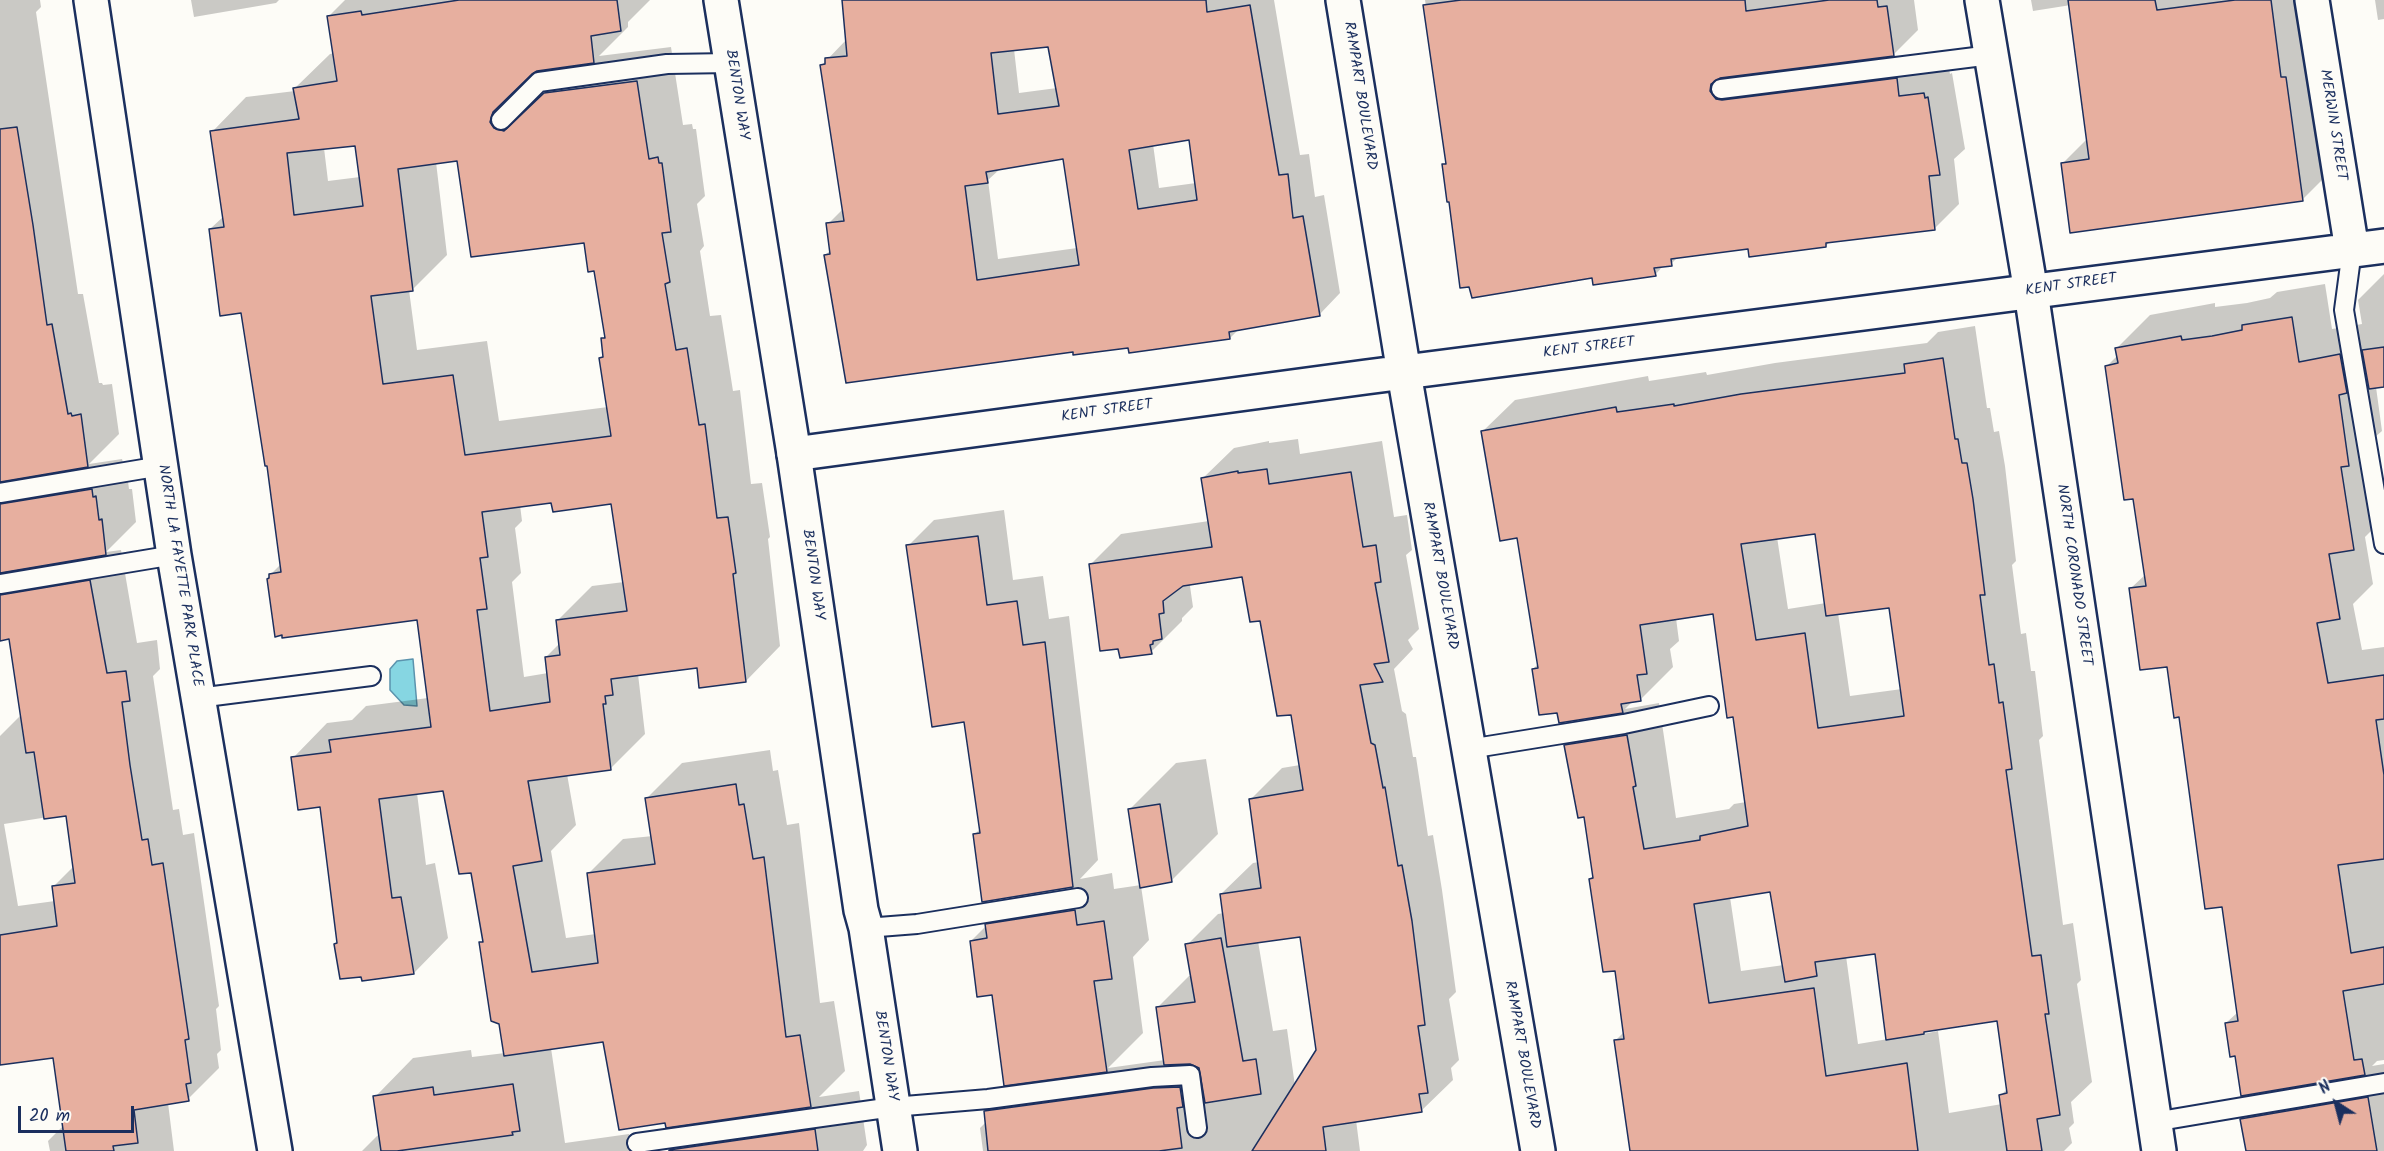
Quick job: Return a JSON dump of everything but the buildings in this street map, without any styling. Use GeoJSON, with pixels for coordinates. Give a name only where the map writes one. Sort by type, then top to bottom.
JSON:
{"type":"FeatureCollection","features":[{"type":"Feature","properties":{"kind":"street","name":"NORTH LA FAYETTE PARK PLACE"},"geometry":{"type":"LineString","coordinates":[[91,0],[174,555],[275,1151]]}},
{"type":"Feature","properties":{"kind":"street","name":"BENTON WAY"},"geometry":{"type":"LineString","coordinates":[[721,0],[794,454],[859,899],[866,928],[900,1151]]}},
{"type":"Feature","properties":{"kind":"street","name":"RAMPART BOULEVARD"},"geometry":{"type":"LineString","coordinates":[[1343,0],[1404,373],[1538,1151]]}},
{"type":"Feature","properties":{"kind":"street","name":"NORTH CORONADO STREET"},"geometry":{"type":"LineString","coordinates":[[1982,0],[2031,292],[2156,1137]]}},
{"type":"Feature","properties":{"kind":"street","name":"MERWIN STREET"},"geometry":{"type":"LineString","coordinates":[[2312,0],[2368,248]]}},
{"type":"Feature","properties":{"kind":"street","name":"KENT STREET"},"geometry":{"type":"LineString","coordinates":[[794,454],[2368,248]]}},
{"type":"Feature","properties":{"kind":"lane"},"geometry":{"type":"LineString","coordinates":[[1721,89],[1991,55]]}},
{"type":"Feature","properties":{"kind":"lane"},"geometry":{"type":"LineString","coordinates":[[501,120],[539,82],[667,64],[731,63]]}},
{"type":"Feature","properties":{"kind":"lane"},"geometry":{"type":"LineString","coordinates":[[2368,248],[2344,310],[2384,544]]}},
{"type":"Feature","properties":{"kind":"lane"},"geometry":{"type":"LineString","coordinates":[[0,492],[41,487],[161,465]]}},
{"type":"Feature","properties":{"kind":"lane"},"geometry":{"type":"LineString","coordinates":[[0,584],[174,555]]}},
{"type":"Feature","properties":{"kind":"lane"},"geometry":{"type":"LineString","coordinates":[[198,698],[371,676]]}},
{"type":"Feature","properties":{"kind":"lane"},"geometry":{"type":"LineString","coordinates":[[1469,749],[1624,724],[1709,706]]}},
{"type":"Feature","properties":{"kind":"lane"},"geometry":{"type":"LineString","coordinates":[[866,928],[917,924],[1078,898]]}},
{"type":"Feature","properties":{"kind":"lane"},"geometry":{"type":"LineString","coordinates":[[637,1143],[893,1107],[988,1099],[1152,1077],[1190,1075],[1197,1128]]}},
{"type":"Feature","properties":{"kind":"lane"},"geometry":{"type":"LineString","coordinates":[[2156,1137],[2384,1083]]}},
{"type":"Feature","properties":{"kind":"water"},"geometry":{"type":"Polygon","coordinates":[[[413,659],[417,706],[404,705],[390,690],[390,669],[397,661],[413,659]]]}}]}
